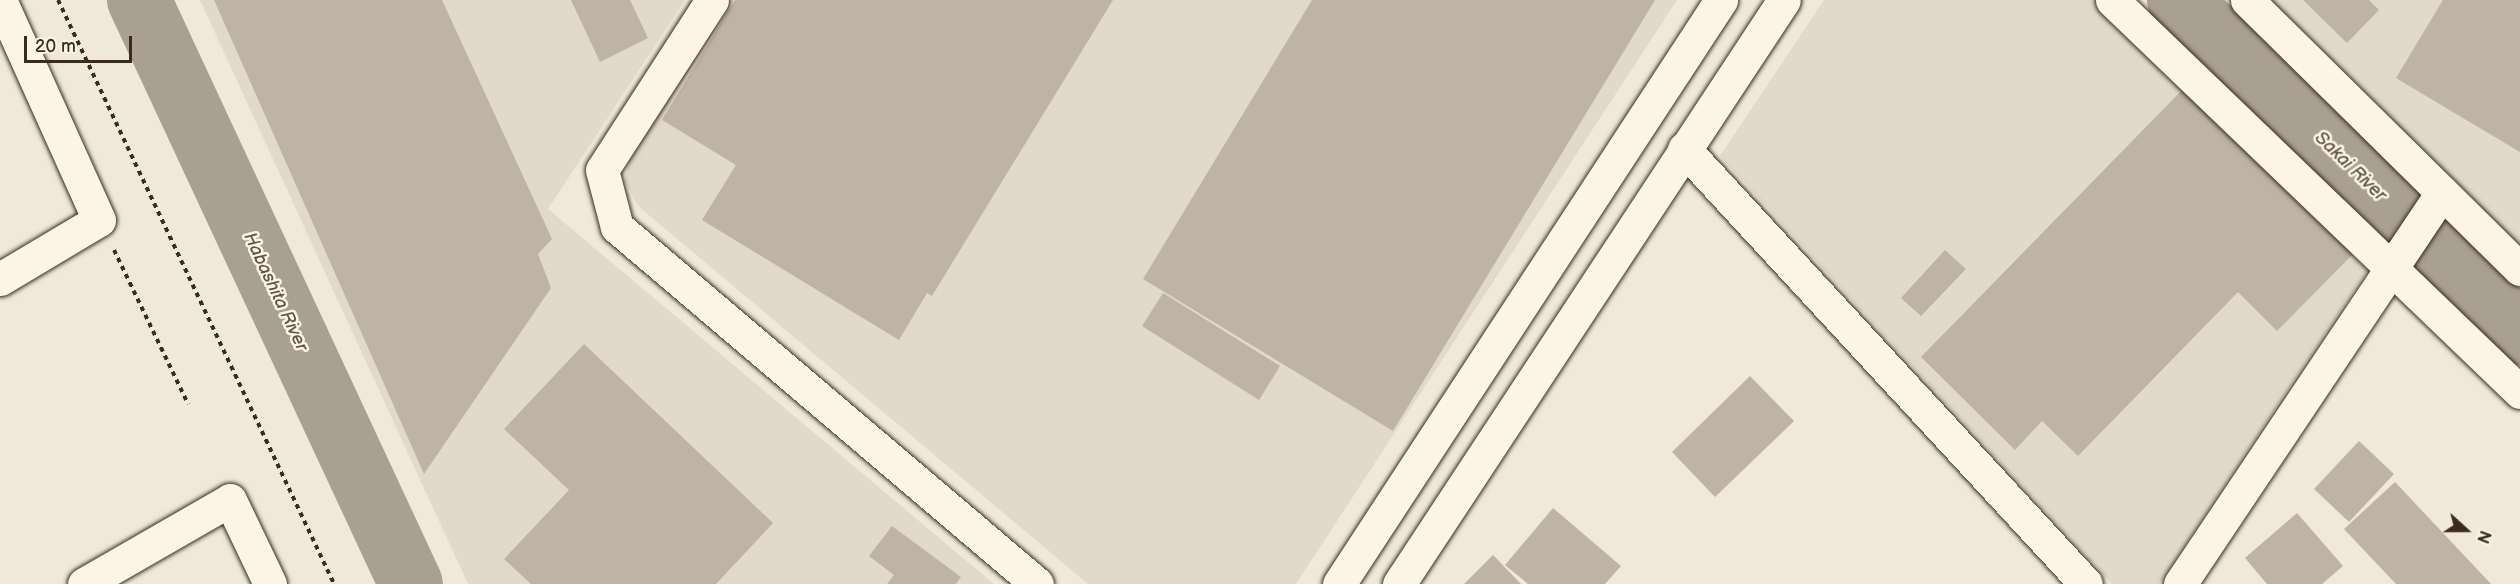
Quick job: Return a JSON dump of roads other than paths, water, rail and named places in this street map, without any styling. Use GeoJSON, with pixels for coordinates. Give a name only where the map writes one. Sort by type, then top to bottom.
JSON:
{"type":"FeatureCollection","features":[{"type":"Feature","properties":{"kind":"street"},"geometry":{"type":"LineString","coordinates":[[0,0],[99,220],[0,279]]}},
{"type":"Feature","properties":{"kind":"street"},"geometry":{"type":"LineString","coordinates":[[712,0],[602,170],[617,227],[1037,584]]}},
{"type":"Feature","properties":{"kind":"street"},"geometry":{"type":"LineString","coordinates":[[1340,584],[1721,0]]}},
{"type":"Feature","properties":{"kind":"street"},"geometry":{"type":"LineString","coordinates":[[1399,584],[1785,0]]}},
{"type":"Feature","properties":{"kind":"street"},"geometry":{"type":"LineString","coordinates":[[2112,0],[2520,392]]}},
{"type":"Feature","properties":{"kind":"street"},"geometry":{"type":"LineString","coordinates":[[2247,0],[2520,269]]}},
{"type":"Feature","properties":{"kind":"street"},"geometry":{"type":"LineString","coordinates":[[1684,150],[2086,584]]}},
{"type":"Feature","properties":{"kind":"street"},"geometry":{"type":"LineString","coordinates":[[2180,584],[2442,192]]}},
{"type":"Feature","properties":{"kind":"street"},"geometry":{"type":"LineString","coordinates":[[84,584],[231,500],[270,584]]}},
{"type":"Feature","properties":{"kind":"waterway","name":"Habashita River"},"geometry":{"type":"LineString","coordinates":[[139,0],[411,584]]}},
{"type":"Feature","properties":{"kind":"waterway","name":"Sakai River"},"geometry":{"type":"LineString","coordinates":[[2179,0],[2520,333]]}}]}
